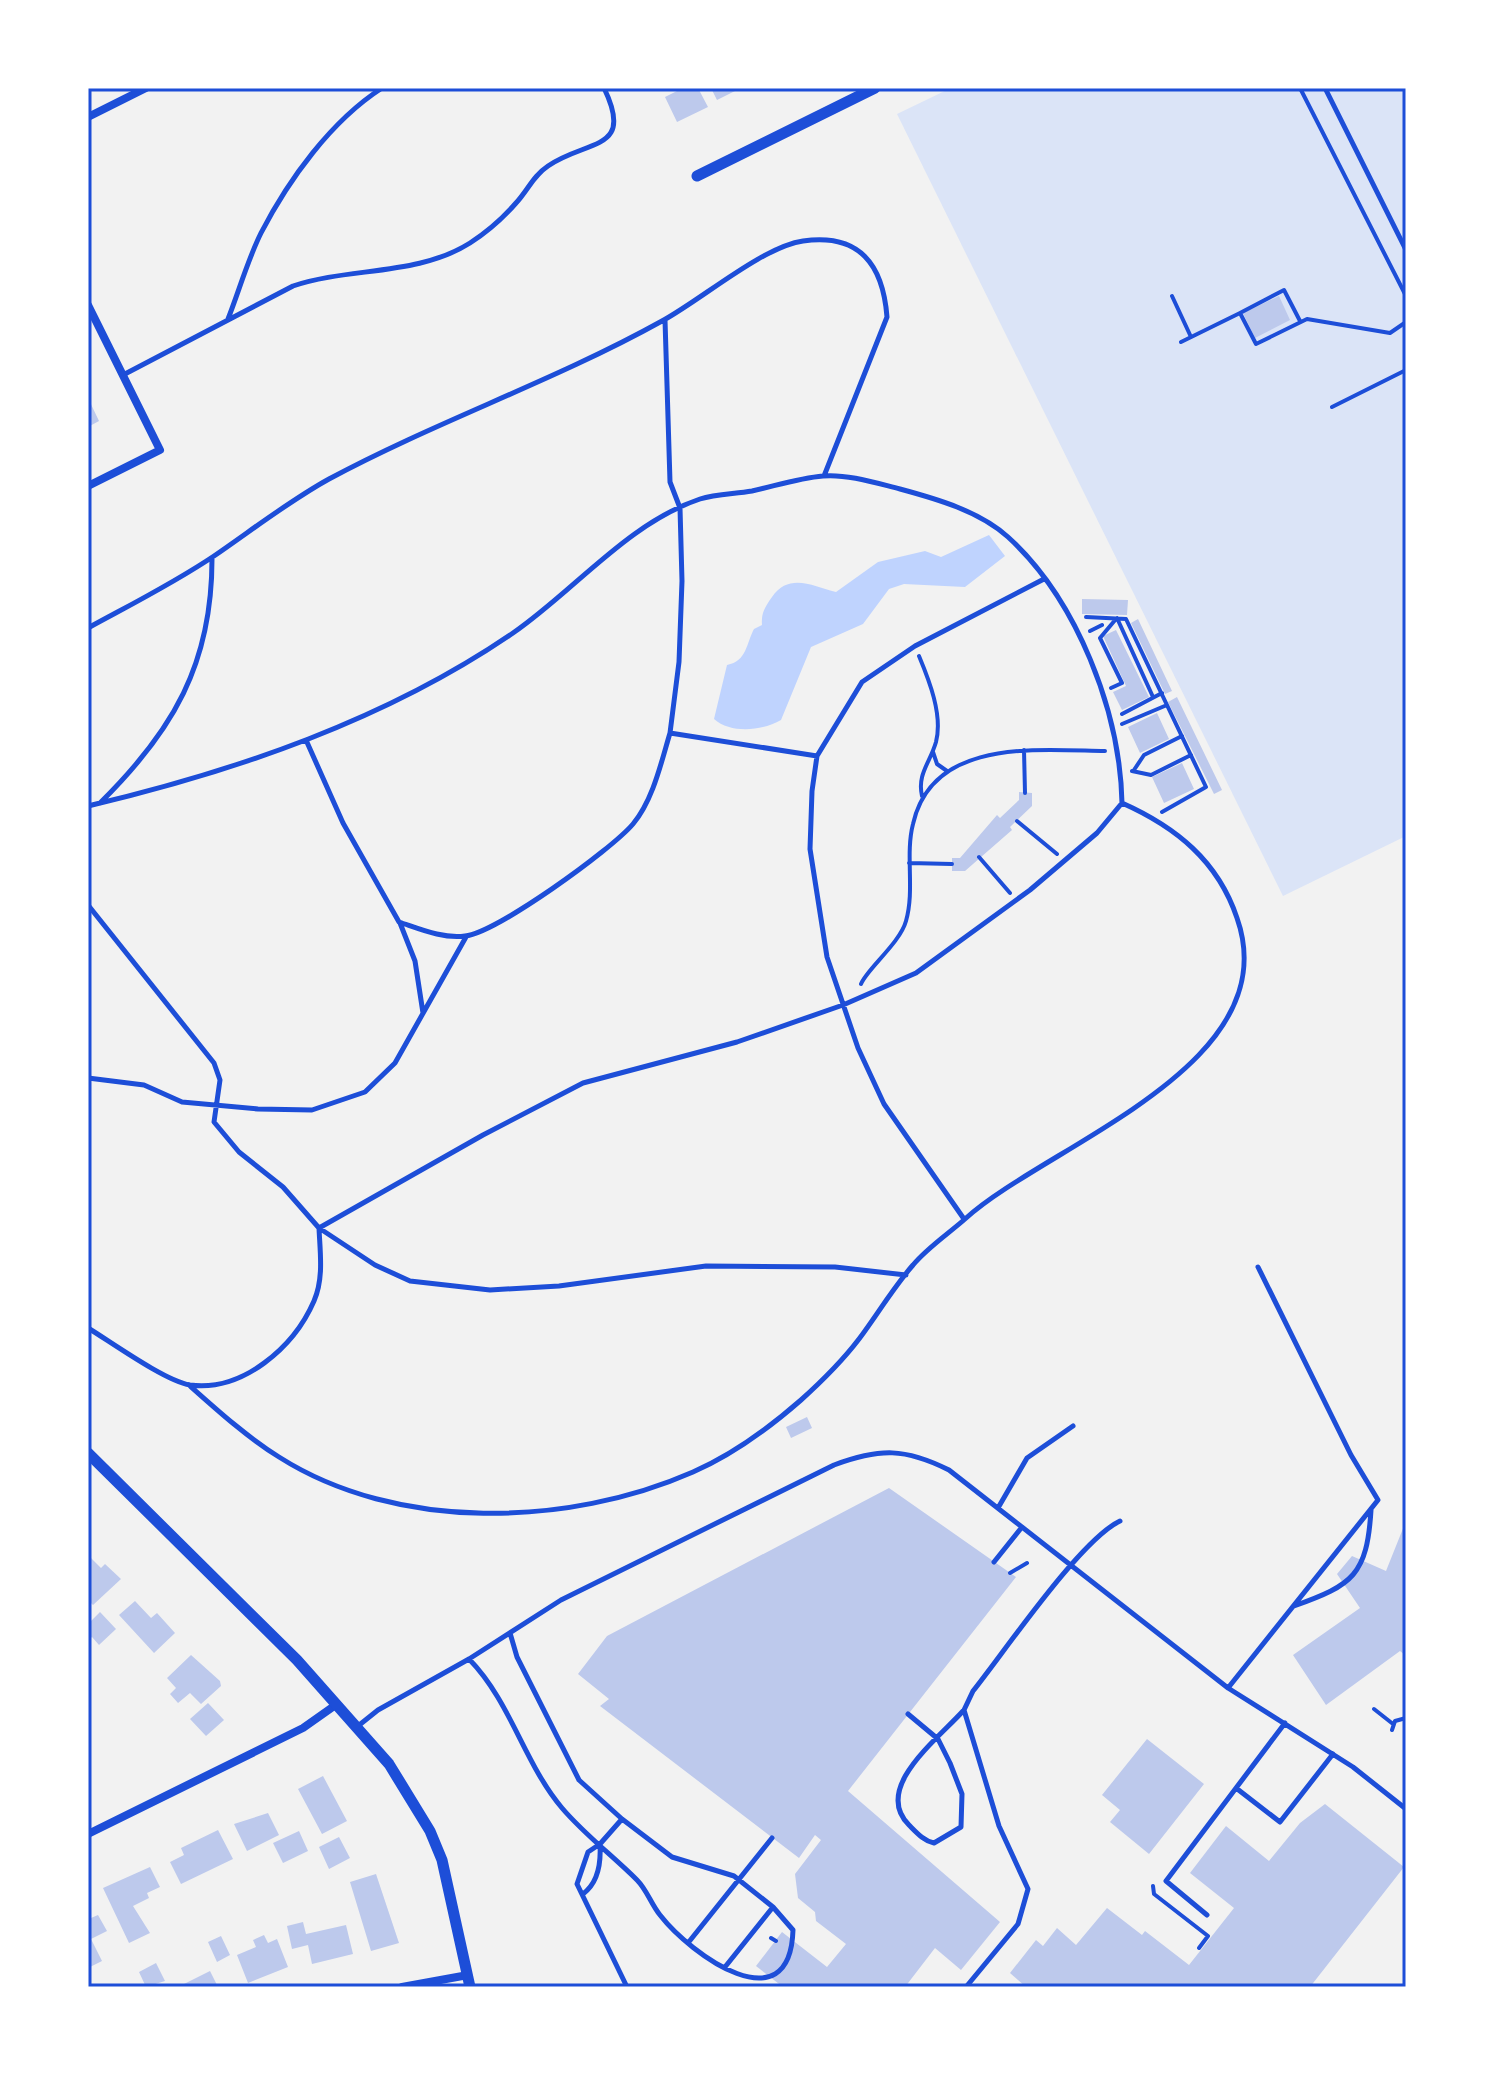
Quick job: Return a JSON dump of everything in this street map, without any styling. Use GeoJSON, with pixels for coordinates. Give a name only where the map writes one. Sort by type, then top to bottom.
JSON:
{"type":"FeatureCollection","features":[{"type":"Feature","properties":{"kind":"street"},"geometry":{"type":"LineString","coordinates":[[88,117],[146,88]]}},
{"type":"Feature","properties":{"kind":"street"},"geometry":{"type":"LineString","coordinates":[[697,176],[875,88]]}},
{"type":"Feature","properties":{"kind":"street"},"geometry":{"type":"LineString","coordinates":[[88,305],[160,450],[88,486]]}},
{"type":"Feature","properties":{"kind":"street"},"geometry":{"type":"LineString","coordinates":[[88,1453],[337,1704],[398,1776],[430,1831],[451,1890],[469,1981],[402,1987]]}},
{"type":"Feature","properties":{"kind":"street"},"geometry":{"type":"LineString","coordinates":[[88,1834],[303,1728],[337,1704]]}},
{"type":"Feature","properties":{"kind":"lane"},"geometry":{"type":"LineString","coordinates":[[228,320],[260,236],[279,200],[345,118],[382,88]]}},
{"type":"Feature","properties":{"kind":"lane"},"geometry":{"type":"LineString","coordinates":[[123,375],[293,286],[318,278],[418,262],[468,244],[518,201],[537,173],[559,158],[603,142],[614,132],[616,120],[604,88]]}},
{"type":"Feature","properties":{"kind":"lane"},"geometry":{"type":"LineString","coordinates":[[1325,88],[1406,250]]}},
{"type":"Feature","properties":{"kind":"lane"},"geometry":{"type":"LineString","coordinates":[[88,628],[212,558],[327,480],[406,440],[514,395],[665,320],[748,265],[801,241],[830,240],[854,246],[871,262],[885,289],[887,317],[824,476]]}},
{"type":"Feature","properties":{"kind":"lane"},"geometry":{"type":"LineString","coordinates":[[88,1078],[144,1085],[182,1102],[214,1102],[258,1109],[312,1110],[365,1092],[395,1063],[466,937],[550,890],[589,863],[633,823],[657,776],[670,733],[682,595],[680,508],[670,482],[665,320]]}},
{"type":"Feature","properties":{"kind":"lane"},"geometry":{"type":"LineString","coordinates":[[88,806],[171,786],[306,740],[359,718],[467,662],[514,632],[636,536],[680,508],[701,498],[824,476],[861,480],[933,497],[982,519],[1008,537],[1044,579],[1087,647],[1122,780],[1122,803],[1097,833],[1017,901],[916,973],[843,1005],[737,1042],[583,1083],[483,1135],[319,1228]]}},
{"type":"Feature","properties":{"kind":"lane"},"geometry":{"type":"LineString","coordinates":[[99,803],[134,770],[165,731],[180,701],[202,644],[212,594],[212,558]]}},
{"type":"Feature","properties":{"kind":"lane"},"geometry":{"type":"LineString","coordinates":[[964,1219],[884,1104],[843,1005],[827,957],[810,849],[817,756],[862,682],[915,646],[1044,579]]}},
{"type":"Feature","properties":{"kind":"lane"},"geometry":{"type":"LineString","coordinates":[[670,733],[817,756]]}},
{"type":"Feature","properties":{"kind":"lane"},"geometry":{"type":"LineString","coordinates":[[306,740],[343,823],[399,922],[415,961],[423,1015]]}},
{"type":"Feature","properties":{"kind":"lane"},"geometry":{"type":"LineString","coordinates":[[88,1328],[188,1385],[279,1458],[346,1489],[407,1504],[520,1512],[588,1506],[694,1472],[757,1435],[801,1399],[856,1344],[915,1262],[964,1219],[1178,1076],[1203,1052],[1238,994],[1243,963],[1242,931],[1229,893],[1208,861],[1180,835],[1122,803]]}},
{"type":"Feature","properties":{"kind":"lane"},"geometry":{"type":"LineString","coordinates":[[88,905],[214,1063],[220,1080],[214,1102],[214,1122],[231,1142],[283,1187],[319,1228],[375,1265],[410,1281],[490,1290],[559,1286],[706,1266],[835,1267],[906,1275]]}},
{"type":"Feature","properties":{"kind":"lane"},"geometry":{"type":"LineString","coordinates":[[399,922],[435,934],[466,937]]}},
{"type":"Feature","properties":{"kind":"lane"},"geometry":{"type":"LineString","coordinates":[[188,1385],[226,1383],[267,1363],[295,1333],[315,1299],[321,1264],[319,1228]]}},
{"type":"Feature","properties":{"kind":"lane"},"geometry":{"type":"LineString","coordinates":[[1228,1688],[1378,1500],[1361,1467],[1351,1455],[1258,1267]]}},
{"type":"Feature","properties":{"kind":"lane"},"geometry":{"type":"LineString","coordinates":[[998,1508],[1027,1458],[1073,1426]]}},
{"type":"Feature","properties":{"kind":"lane"},"geometry":{"type":"LineString","coordinates":[[358,1726],[378,1710],[469,1659],[561,1600],[834,1465],[865,1453],[893,1451],[920,1456],[949,1470],[1228,1688],[1333,1754],[1406,1809]]}},
{"type":"Feature","properties":{"kind":"lane"},"geometry":{"type":"LineString","coordinates":[[1293,1606],[1342,1588],[1368,1550],[1371,1509]]}},
{"type":"Feature","properties":{"kind":"lane"},"geometry":{"type":"LineString","coordinates":[[908,1714],[938,1739],[962,1794],[961,1827],[934,1843],[918,1834],[900,1816],[895,1803],[899,1787],[938,1739],[964,1710],[973,1691],[1072,1566],[1105,1528],[1120,1521]]}},
{"type":"Feature","properties":{"kind":"lane"},"geometry":{"type":"LineString","coordinates":[[994,1562],[1022,1527]]}},
{"type":"Feature","properties":{"kind":"lane"},"geometry":{"type":"LineString","coordinates":[[469,1659],[489,1680],[562,1809],[641,1883],[659,1915],[688,1943],[725,1967],[757,1981],[775,1974],[792,1955],[793,1930],[773,1907],[739,1880],[724,1871],[672,1857],[622,1819],[579,1780],[517,1657],[510,1633]]}},
{"type":"Feature","properties":{"kind":"lane"},"geometry":{"type":"LineString","coordinates":[[964,1710],[999,1826],[1028,1889],[1018,1924],[966,1987]]}},
{"type":"Feature","properties":{"kind":"lane"},"geometry":{"type":"LineString","coordinates":[[1207,1915],[1166,1881],[1285,1723]]}},
{"type":"Feature","properties":{"kind":"lane"},"geometry":{"type":"LineString","coordinates":[[1236,1788],[1280,1822],[1333,1754]]}},
{"type":"Feature","properties":{"kind":"lane"},"geometry":{"type":"LineString","coordinates":[[622,1819],[600,1844],[588,1852],[577,1884],[627,1987]]}},
{"type":"Feature","properties":{"kind":"lane"},"geometry":{"type":"LineString","coordinates":[[688,1943],[772,1838]]}},
{"type":"Feature","properties":{"kind":"lane"},"geometry":{"type":"LineString","coordinates":[[583,1894],[592,1887],[601,1860],[600,1844]]}},
{"type":"Feature","properties":{"kind":"lane"},"geometry":{"type":"LineString","coordinates":[[725,1967],[773,1907]]}},
{"type":"Feature","properties":{"kind":"path"},"geometry":{"type":"LineString","coordinates":[[1300,88],[1406,296]]}},
{"type":"Feature","properties":{"kind":"path"},"geometry":{"type":"LineString","coordinates":[[1181,342],[1284,290],[1300,321]]}},
{"type":"Feature","properties":{"kind":"path"},"geometry":{"type":"LineString","coordinates":[[1172,296],[1191,337]]}},
{"type":"Feature","properties":{"kind":"path"},"geometry":{"type":"LineString","coordinates":[[1240,313],[1256,344],[1307,319],[1390,333],[1406,322]]}},
{"type":"Feature","properties":{"kind":"path"},"geometry":{"type":"LineString","coordinates":[[1332,407],[1406,370]]}},
{"type":"Feature","properties":{"kind":"path"},"geometry":{"type":"LineString","coordinates":[[1086,617],[1126,619],[1206,787],[1168,805],[1155,820]]}},
{"type":"Feature","properties":{"kind":"path"},"geometry":{"type":"LineString","coordinates":[[1098,618],[1106,633]]}},
{"type":"Feature","properties":{"kind":"path"},"geometry":{"type":"LineString","coordinates":[[1117,618],[1100,638],[1122,683],[1109,689],[1121,715]]}},
{"type":"Feature","properties":{"kind":"path"},"geometry":{"type":"LineString","coordinates":[[1117,618],[1153,697]]}},
{"type":"Feature","properties":{"kind":"path"},"geometry":{"type":"LineString","coordinates":[[915,646],[929,680],[936,717],[937,739],[918,780],[922,797]]}},
{"type":"Feature","properties":{"kind":"path"},"geometry":{"type":"LineString","coordinates":[[1162,693],[1121,715],[1116,723],[1129,724],[1167,705]]}},
{"type":"Feature","properties":{"kind":"path"},"geometry":{"type":"LineString","coordinates":[[1122,780],[1134,770],[1144,755],[1182,736]]}},
{"type":"Feature","properties":{"kind":"path"},"geometry":{"type":"LineString","coordinates":[[867,995],[860,982],[876,968],[906,922],[912,824],[922,797],[947,771],[981,757],[1024,750],[1115,751]]}},
{"type":"Feature","properties":{"kind":"path"},"geometry":{"type":"LineString","coordinates":[[1024,750],[1025,793]]}},
{"type":"Feature","properties":{"kind":"path"},"geometry":{"type":"LineString","coordinates":[[932,751],[937,764],[947,771]]}},
{"type":"Feature","properties":{"kind":"path"},"geometry":{"type":"LineString","coordinates":[[1134,770],[1151,775],[1191,755]]}},
{"type":"Feature","properties":{"kind":"path"},"geometry":{"type":"LineString","coordinates":[[1017,821],[1065,861]]}},
{"type":"Feature","properties":{"kind":"path"},"geometry":{"type":"LineString","coordinates":[[979,857],[1017,901]]}},
{"type":"Feature","properties":{"kind":"path"},"geometry":{"type":"LineString","coordinates":[[909,863],[952,864]]}},
{"type":"Feature","properties":{"kind":"path"},"geometry":{"type":"LineString","coordinates":[[1010,1573],[1027,1563]]}},
{"type":"Feature","properties":{"kind":"path"},"geometry":{"type":"LineString","coordinates":[[1374,1709],[1393,1724]]}},
{"type":"Feature","properties":{"kind":"path"},"geometry":{"type":"LineString","coordinates":[[1393,1724],[1406,1718]]}},
{"type":"Feature","properties":{"kind":"path"},"geometry":{"type":"LineString","coordinates":[[1392,1730],[1393,1724]]}},
{"type":"Feature","properties":{"kind":"shaded area"},"geometry":{"type":"Polygon","coordinates":[[[951,88],[1406,88],[1406,836],[1283,896],[897,114],[951,88]]]}},
{"type":"Feature","properties":{"kind":"water"},"geometry":{"type":"Polygon","coordinates":[[[989,535],[1005,556],[965,587],[904,584],[889,589],[863,624],[811,647],[781,720],[765,727],[738,729],[714,719],[727,665],[742,656],[754,629],[762,625],[765,607],[779,589],[802,583],[836,592],[878,562],[925,551],[941,557],[989,535]]]}},
{"type":"Feature","properties":{"kind":"building"},"geometry":{"type":"Polygon","coordinates":[[[683,88],[698,88],[708,107],[677,122],[665,97],[683,88]]]}},
{"type":"Feature","properties":{"kind":"building"},"geometry":{"type":"Polygon","coordinates":[[[711,88],[741,88],[717,100],[711,88]]]}},
{"type":"Feature","properties":{"kind":"building"},"geometry":{"type":"Polygon","coordinates":[[[1279,296],[1290,320],[1255,338],[1243,313],[1279,296]]]}},
{"type":"Feature","properties":{"kind":"building"},"geometry":{"type":"Polygon","coordinates":[[[88,398],[99,421],[88,427],[88,398]]]}},
{"type":"Feature","properties":{"kind":"building"},"geometry":{"type":"Polygon","coordinates":[[[1082,599],[1128,600],[1127,615],[1082,614],[1082,599]]]}},
{"type":"Feature","properties":{"kind":"building"},"geometry":{"type":"Polygon","coordinates":[[[1138,619],[1172,691],[1165,694],[1131,623],[1138,619]]]}},
{"type":"Feature","properties":{"kind":"building"},"geometry":{"type":"Polygon","coordinates":[[[1116,630],[1149,697],[1122,710],[1113,692],[1126,686],[1103,636],[1116,630]]]}},
{"type":"Feature","properties":{"kind":"building"},"geometry":{"type":"Polygon","coordinates":[[[1177,697],[1222,790],[1214,794],[1168,702],[1177,697]]]}},
{"type":"Feature","properties":{"kind":"building"},"geometry":{"type":"Polygon","coordinates":[[[1157,713],[1169,739],[1140,753],[1128,727],[1157,713]]]}},
{"type":"Feature","properties":{"kind":"building"},"geometry":{"type":"Polygon","coordinates":[[[1182,763],[1194,789],[1164,803],[1152,777],[1182,763]]]}},
{"type":"Feature","properties":{"kind":"building"},"geometry":{"type":"Polygon","coordinates":[[[1019,792],[1032,793],[1032,806],[1010,827],[1012,830],[965,871],[952,871],[952,858],[960,858],[997,815],[1000,818],[1019,800],[1019,792]]]}},
{"type":"Feature","properties":{"kind":"building"},"geometry":{"type":"Polygon","coordinates":[[[807,1417],[812,1428],[791,1438],[786,1427],[807,1417]]]}},
{"type":"Feature","properties":{"kind":"building"},"geometry":{"type":"Polygon","coordinates":[[[889,1488],[1016,1577],[848,1791],[1000,1922],[961,1970],[935,1948],[905,1987],[783,1987],[756,1966],[782,1932],[827,1967],[846,1944],[816,1921],[815,1912],[798,1898],[795,1874],[821,1840],[815,1835],[799,1858],[600,1706],[609,1699],[578,1674],[607,1636],[889,1488]]]}},
{"type":"Feature","properties":{"kind":"building"},"geometry":{"type":"Polygon","coordinates":[[[1406,1521],[1406,1656],[1400,1651],[1326,1705],[1293,1655],[1360,1608],[1337,1574],[1352,1556],[1386,1571],[1406,1521]]]}},
{"type":"Feature","properties":{"kind":"building"},"geometry":{"type":"Polygon","coordinates":[[[88,1555],[101,1568],[105,1564],[121,1579],[93,1605],[88,1600],[88,1555]]]}},
{"type":"Feature","properties":{"kind":"building"},"geometry":{"type":"Polygon","coordinates":[[[135,1601],[151,1618],[157,1613],[175,1633],[154,1653],[119,1615],[135,1601]]]}},
{"type":"Feature","properties":{"kind":"building"},"geometry":{"type":"Polygon","coordinates":[[[100,1612],[116,1629],[99,1645],[92,1637],[88,1640],[88,1624],[100,1612]]]}},
{"type":"Feature","properties":{"kind":"building"},"geometry":{"type":"Polygon","coordinates":[[[191,1655],[220,1681],[221,1686],[201,1704],[190,1693],[178,1703],[170,1694],[176,1688],[167,1678],[191,1655]]]}},
{"type":"Feature","properties":{"kind":"building"},"geometry":{"type":"Polygon","coordinates":[[[208,1703],[224,1720],[206,1736],[190,1719],[208,1703]]]}},
{"type":"Feature","properties":{"kind":"building"},"geometry":{"type":"Polygon","coordinates":[[[1147,1739],[1204,1784],[1149,1854],[1110,1822],[1120,1810],[1102,1795],[1147,1739]]]}},
{"type":"Feature","properties":{"kind":"building"},"geometry":{"type":"Polygon","coordinates":[[[323,1776],[347,1821],[322,1834],[298,1789],[323,1776]]]}},
{"type":"Feature","properties":{"kind":"building"},"geometry":{"type":"Polygon","coordinates":[[[1325,1804],[1404,1867],[1310,1987],[1026,1987],[1010,1973],[1036,1940],[1043,1946],[1057,1928],[1076,1945],[1107,1908],[1142,1935],[1145,1931],[1189,1965],[1234,1908],[1190,1873],[1226,1826],[1269,1861],[1300,1823],[1325,1804]]]}},
{"type":"Feature","properties":{"kind":"building"},"geometry":{"type":"Polygon","coordinates":[[[268,1813],[279,1835],[247,1851],[234,1824],[268,1813]]]}},
{"type":"Feature","properties":{"kind":"building"},"geometry":{"type":"Polygon","coordinates":[[[218,1830],[233,1859],[181,1884],[170,1862],[184,1855],[181,1848],[218,1830]]]}},
{"type":"Feature","properties":{"kind":"building"},"geometry":{"type":"Polygon","coordinates":[[[299,1831],[308,1851],[283,1863],[273,1843],[299,1831]]]}},
{"type":"Feature","properties":{"kind":"building"},"geometry":{"type":"Polygon","coordinates":[[[339,1837],[350,1858],[329,1869],[319,1847],[339,1837]]]}},
{"type":"Feature","properties":{"kind":"building"},"geometry":{"type":"Polygon","coordinates":[[[150,1867],[160,1887],[147,1893],[149,1898],[133,1906],[150,1933],[129,1943],[103,1888],[150,1867]]]}},
{"type":"Feature","properties":{"kind":"building"},"geometry":{"type":"Polygon","coordinates":[[[376,1874],[399,1943],[371,1951],[350,1882],[376,1874]]]}},
{"type":"Feature","properties":{"kind":"building"},"geometry":{"type":"Polygon","coordinates":[[[88,1913],[91,1918],[98,1915],[107,1931],[91,1939],[102,1961],[88,1968],[88,1913]]]}},
{"type":"Feature","properties":{"kind":"building"},"geometry":{"type":"Polygon","coordinates":[[[303,1922],[306,1934],[346,1925],[353,1954],[312,1964],[308,1945],[292,1949],[287,1926],[303,1922]]]}},
{"type":"Feature","properties":{"kind":"building"},"geometry":{"type":"Polygon","coordinates":[[[264,1935],[268,1943],[277,1939],[288,1967],[248,1983],[237,1955],[256,1947],[253,1940],[264,1935]]]}},
{"type":"Feature","properties":{"kind":"building"},"geometry":{"type":"Polygon","coordinates":[[[221,1936],[230,1955],[217,1962],[208,1942],[221,1936]]]}},
{"type":"Feature","properties":{"kind":"building"},"geometry":{"type":"Polygon","coordinates":[[[156,1963],[165,1981],[146,1987],[139,1972],[156,1963]]]}},
{"type":"Feature","properties":{"kind":"building"},"geometry":{"type":"Polygon","coordinates":[[[210,1971],[218,1987],[178,1987],[210,1971]]]}}]}
